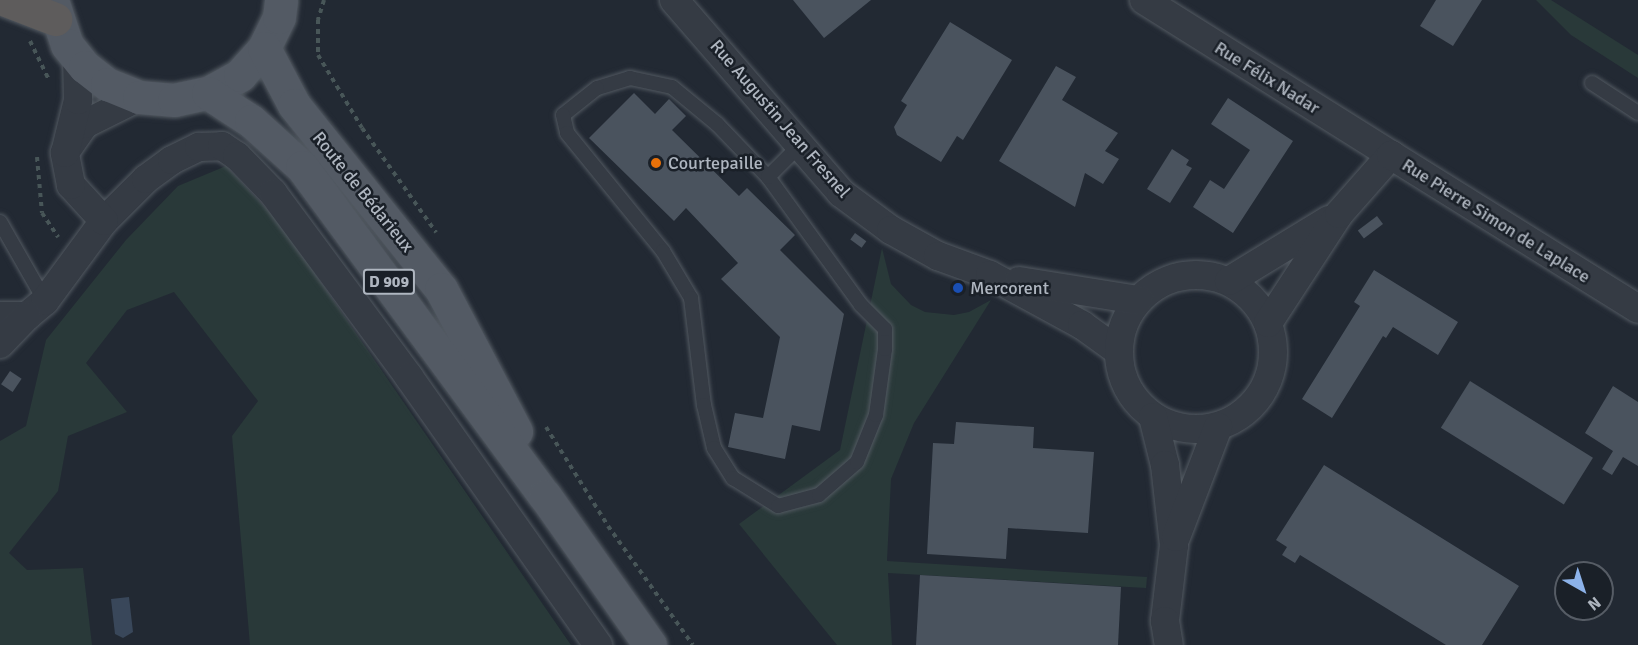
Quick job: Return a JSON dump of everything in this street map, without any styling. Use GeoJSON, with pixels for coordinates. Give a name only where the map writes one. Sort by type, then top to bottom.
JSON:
{"type":"FeatureCollection","features":[{"type":"Feature","properties":{"kind":"highway"},"geometry":{"type":"LineString","coordinates":[[6,0],[54,10]]}},
{"type":"Feature","properties":{"kind":"main road"},"geometry":{"type":"LineString","coordinates":[[54,10],[77,57],[107,84],[139,97],[174,100],[208,93],[240,75],[264,48],[279,17],[281,0]]}},
{"type":"Feature","properties":{"kind":"main road","name":"Route de Bédarieux"},"geometry":{"type":"LineString","coordinates":[[264,48],[294,105],[441,289],[499,394],[545,496]]}},
{"type":"Feature","properties":{"kind":"main road","name":"Route de Bédarieux"},"geometry":{"type":"LineString","coordinates":[[208,93],[251,121],[302,167],[545,496],[650,645]]}},
{"type":"Feature","properties":{"kind":"street","name":"Rue Augustin Jean Fresnel"},"geometry":{"type":"LineString","coordinates":[[674,0],[841,193],[891,230],[938,256],[990,275],[1082,325],[1118,351]]}},
{"type":"Feature","properties":{"kind":"street","name":"Rue Félix Nadar"},"geometry":{"type":"LineString","coordinates":[[1144,0],[1391,155]]}},
{"type":"Feature","properties":{"kind":"street"},"geometry":{"type":"LineString","coordinates":[[77,57],[78,100],[65,153],[71,185],[104,221]]}},
{"type":"Feature","properties":{"kind":"street"},"geometry":{"type":"LineString","coordinates":[[65,153],[86,124],[139,97]]}},
{"type":"Feature","properties":{"kind":"street"},"geometry":{"type":"LineString","coordinates":[[0,344],[24,311],[104,221],[146,179],[172,160],[199,147],[222,146],[237,156],[273,193],[402,368],[598,645]]}},
{"type":"Feature","properties":{"kind":"street","name":"Rue Pierre Simon de Laplace"},"geometry":{"type":"LineString","coordinates":[[1268,322],[1339,214],[1391,155],[1638,309]]}},
{"type":"Feature","properties":{"kind":"street","name":"Rue Pierre Simon de Laplace"},"geometry":{"type":"LineString","coordinates":[[1229,282],[1339,214]]}},
{"type":"Feature","properties":{"kind":"street","name":"Rue Augustin Jean Fresnel"},"geometry":{"type":"LineString","coordinates":[[990,275],[1092,295],[1138,300]]}},
{"type":"Feature","properties":{"kind":"street"},"geometry":{"type":"LineString","coordinates":[[1205,275],[1229,282],[1258,306],[1268,322],[1274,348],[1270,374],[1259,397],[1241,415],[1218,427],[1196,430],[1173,426],[1153,417],[1127,388],[1118,351],[1127,315],[1138,300],[1158,285],[1181,276],[1205,275]]}},
{"type":"Feature","properties":{"kind":"street"},"geometry":{"type":"LineString","coordinates":[[1153,417],[1166,465],[1174,545],[1165,621],[1169,645]]}},
{"type":"Feature","properties":{"kind":"street"},"geometry":{"type":"LineString","coordinates":[[1174,545],[1218,427]]}},
{"type":"Feature","properties":{"kind":"lane"},"geometry":{"type":"LineString","coordinates":[[630,78],[672,87],[717,124],[768,177],[861,305],[885,329],[876,415],[857,462],[819,495],[778,506],[733,478],[714,448],[704,405],[691,298],[663,251],[567,133],[563,115],[597,88],[630,78]]}},
{"type":"Feature","properties":{"kind":"lane"},"geometry":{"type":"LineString","coordinates":[[1592,83],[1638,113]]}},
{"type":"Feature","properties":{"kind":"lane"},"geometry":{"type":"LineString","coordinates":[[768,177],[800,145]]}},
{"type":"Feature","properties":{"kind":"lane"},"geometry":{"type":"LineString","coordinates":[[0,222],[24,311]]}},
{"type":"Feature","properties":{"kind":"shaded area"},"geometry":{"type":"Polygon","coordinates":[[[1536,0],[1551,0],[1638,55],[1638,78],[1571,35],[1536,0]]]}},
{"type":"Feature","properties":{"kind":"shaded area"},"geometry":{"type":"Polygon","coordinates":[[[226,166],[280,223],[571,645],[250,645],[232,436],[258,401],[174,292],[127,310],[86,363],[127,412],[68,436],[58,491],[9,553],[27,570],[83,568],[92,645],[0,645],[0,441],[26,426],[46,340],[126,240],[178,186],[226,166]]]}},
{"type":"Feature","properties":{"kind":"shaded area"},"geometry":{"type":"Polygon","coordinates":[[[882,248],[891,284],[911,305],[925,312],[954,315],[969,312],[991,300],[914,423],[891,479],[887,561],[1147,577],[1146,588],[888,573],[892,645],[837,645],[739,524],[840,450],[882,248]]]}},
{"type":"Feature","properties":{"kind":"water"},"geometry":{"type":"Polygon","coordinates":[[[129,597],[133,632],[123,638],[115,634],[111,599],[129,597]]]}},
{"type":"Feature","properties":{"kind":"building"},"geometry":{"type":"Polygon","coordinates":[[[793,0],[871,0],[824,38],[793,0]]]}},
{"type":"Feature","properties":{"kind":"building"},"geometry":{"type":"Polygon","coordinates":[[[1436,0],[1482,0],[1453,46],[1420,26],[1436,0]]]}},
{"type":"Feature","properties":{"kind":"building"},"geometry":{"type":"Polygon","coordinates":[[[950,22],[1012,60],[963,140],[957,136],[941,162],[897,135],[894,127],[907,105],[901,101],[950,22]]]}},
{"type":"Feature","properties":{"kind":"building"},"geometry":{"type":"Polygon","coordinates":[[[1056,66],[1076,77],[1062,100],[1118,133],[1105,151],[1119,159],[1103,184],[1085,173],[1075,207],[999,161],[1056,66]]]}},
{"type":"Feature","properties":{"kind":"building"},"geometry":{"type":"Polygon","coordinates":[[[634,93],[655,114],[669,99],[686,116],[672,130],[739,196],[747,188],[795,235],[780,250],[844,314],[820,431],[792,425],[785,459],[728,447],[735,413],[763,418],[780,337],[721,279],[738,263],[686,208],[674,221],[589,138],[634,93]]]}},
{"type":"Feature","properties":{"kind":"building"},"geometry":{"type":"Polygon","coordinates":[[[1228,98],[1293,141],[1233,233],[1193,207],[1210,180],[1224,189],[1250,150],[1211,124],[1228,98]]]}},
{"type":"Feature","properties":{"kind":"building"},"geometry":{"type":"Polygon","coordinates":[[[1172,149],[1189,160],[1186,165],[1192,168],[1170,203],[1147,189],[1172,149]]]}},
{"type":"Feature","properties":{"kind":"building"},"geometry":{"type":"Polygon","coordinates":[[[1377,216],[1383,224],[1364,238],[1358,230],[1377,216]]]}},
{"type":"Feature","properties":{"kind":"building"},"geometry":{"type":"Polygon","coordinates":[[[855,233],[866,241],[862,248],[850,239],[855,233]]]}},
{"type":"Feature","properties":{"kind":"building"},"geometry":{"type":"Polygon","coordinates":[[[1374,270],[1458,322],[1438,355],[1393,327],[1386,338],[1383,336],[1332,418],[1302,399],[1360,306],[1354,302],[1374,270]]]}},
{"type":"Feature","properties":{"kind":"building"},"geometry":{"type":"Polygon","coordinates":[[[10,371],[22,379],[13,392],[1,384],[10,371]]]}},
{"type":"Feature","properties":{"kind":"building"},"geometry":{"type":"Polygon","coordinates":[[[1470,381],[1593,458],[1564,504],[1441,428],[1470,381]]]}},
{"type":"Feature","properties":{"kind":"building"},"geometry":{"type":"Polygon","coordinates":[[[1613,386],[1638,402],[1638,466],[1623,457],[1612,475],[1602,469],[1613,451],[1585,433],[1613,386]]]}},
{"type":"Feature","properties":{"kind":"building"},"geometry":{"type":"Polygon","coordinates":[[[956,422],[1034,427],[1033,448],[1094,452],[1088,533],[1008,528],[1006,559],[927,554],[933,443],[954,444],[956,422]]]}},
{"type":"Feature","properties":{"kind":"building"},"geometry":{"type":"Polygon","coordinates":[[[1324,465],[1519,586],[1482,645],[1446,645],[1300,555],[1295,563],[1282,555],[1287,547],[1276,540],[1324,465]]]}},
{"type":"Feature","properties":{"kind":"building"},"geometry":{"type":"Polygon","coordinates":[[[920,575],[1121,587],[1118,645],[916,645],[920,575]]]}},
{"type":"Feature","properties":{"kind":"place","name":"Courtepaille"},"geometry":{"type":"Point","coordinates":[656,163]}},
{"type":"Feature","properties":{"kind":"place","name":"Mercorent"},"geometry":{"type":"Point","coordinates":[958,288]}}]}
